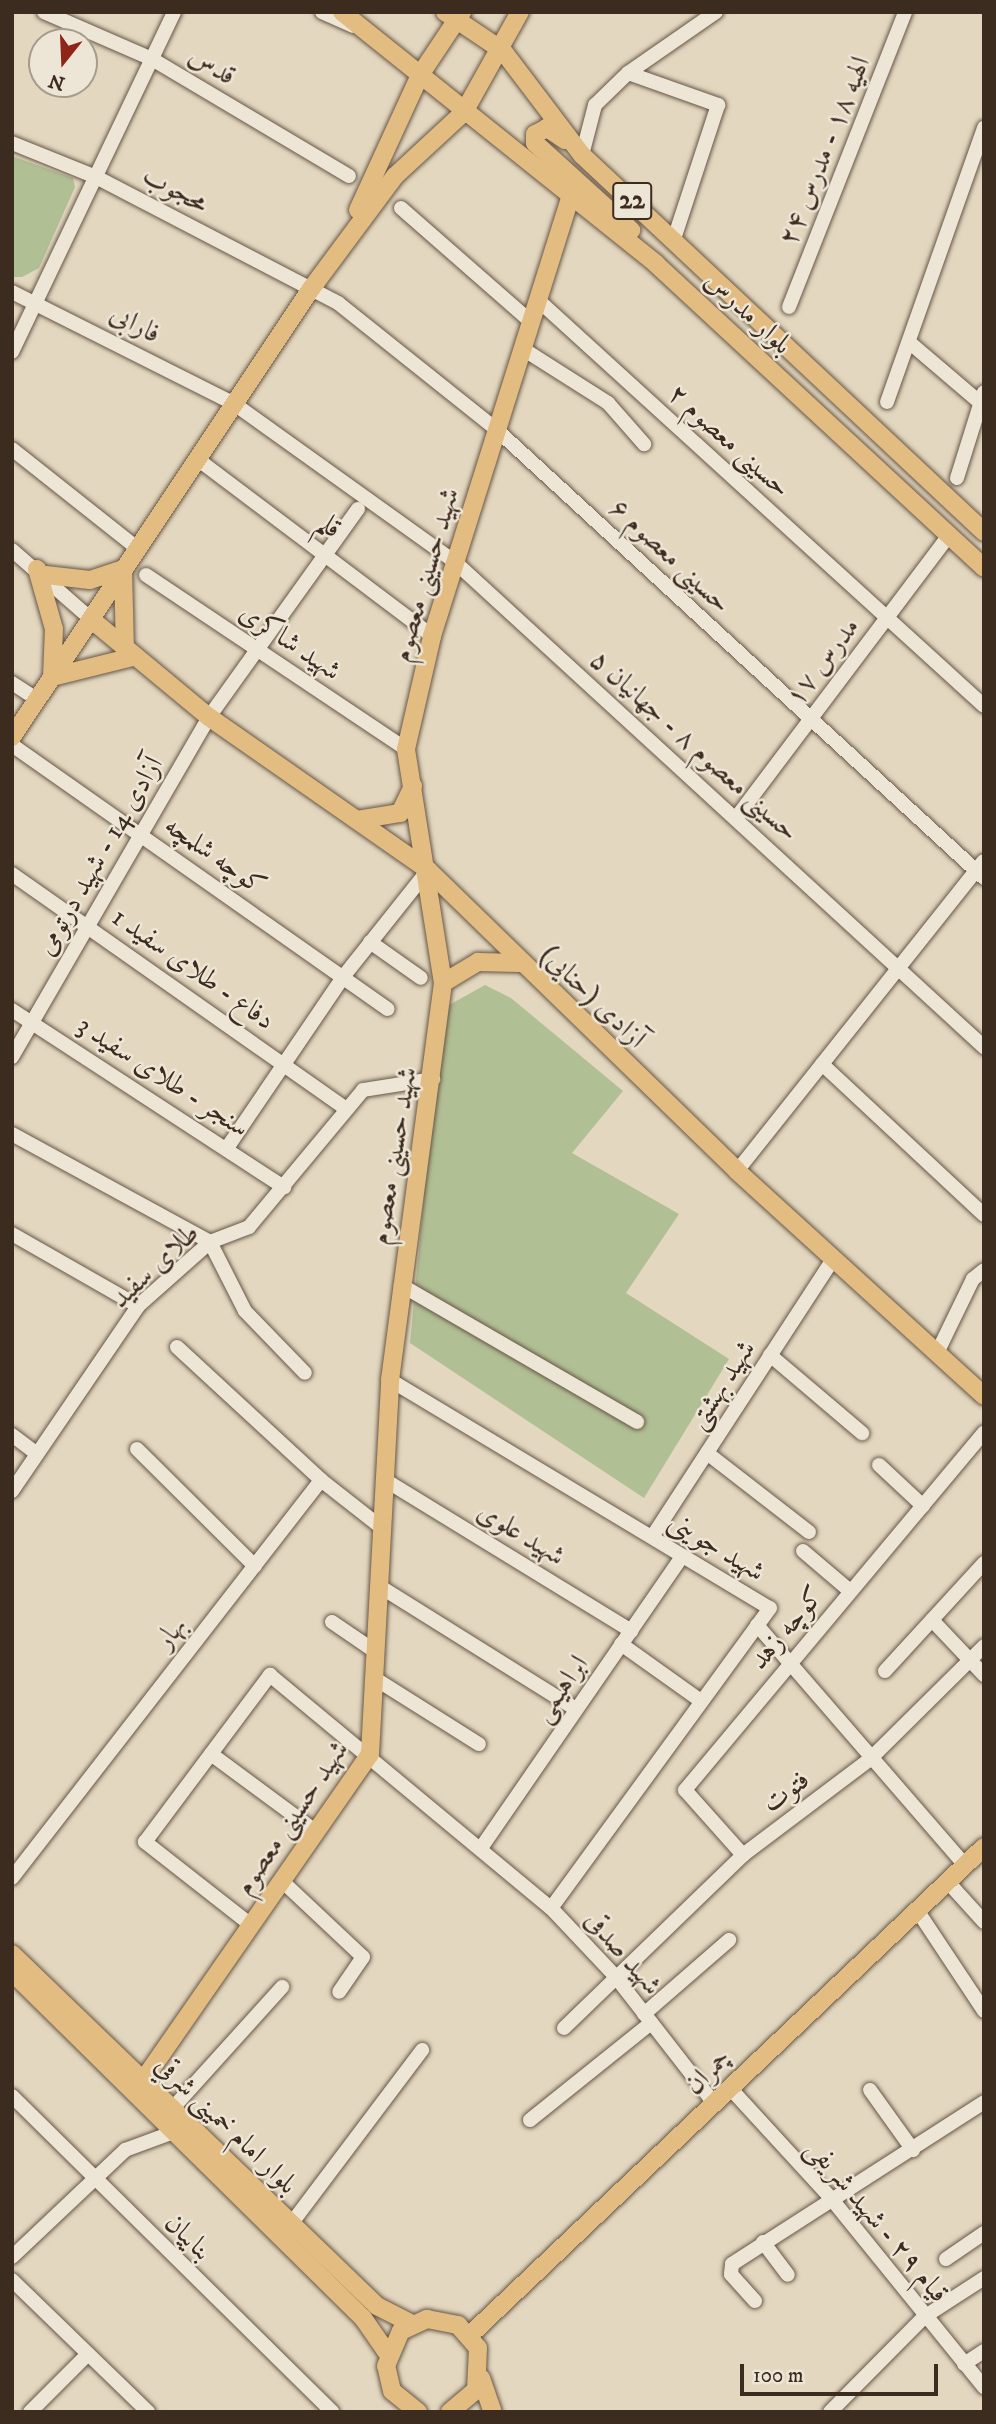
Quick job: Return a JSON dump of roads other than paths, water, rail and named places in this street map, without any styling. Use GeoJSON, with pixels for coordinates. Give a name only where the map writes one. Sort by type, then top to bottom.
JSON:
{"type":"FeatureCollection","features":[{"type":"Feature","properties":{"kind":"main road"},"geometry":{"type":"LineString","coordinates":[[332,260],[419,75],[342,12]]}},
{"type":"Feature","properties":{"kind":"main road"},"geometry":{"type":"LineString","coordinates":[[12,737],[92,620],[195,458],[311,289],[396,176],[464,112],[503,51],[520,12]]}},
{"type":"Feature","properties":{"kind":"main road","name":"22"},"geometry":{"type":"LineString","coordinates":[[419,75],[455,14],[503,51]]}},
{"type":"Feature","properties":{"kind":"main road","name":"بلوار مدرس"},"geometry":{"type":"LineString","coordinates":[[503,51],[578,151],[984,532]]}},
{"type":"Feature","properties":{"kind":"main road","name":"بلوار مدرس"},"geometry":{"type":"LineString","coordinates":[[419,75],[572,192],[656,264],[984,568]]}},
{"type":"Feature","properties":{"kind":"main road"},"geometry":{"type":"LineString","coordinates":[[578,151],[547,128],[535,134],[539,149],[612,210],[656,264]]}},
{"type":"Feature","properties":{"kind":"main road","name":"شهید حسینی معصوم"},"geometry":{"type":"LineString","coordinates":[[142,2082],[370,1754],[390,1380],[401,1285],[433,1079],[443,983],[428,870],[406,749],[432,636],[572,192]]}},
{"type":"Feature","properties":{"kind":"main road"},"geometry":{"type":"LineString","coordinates":[[52,677],[54,629],[42,572],[90,580],[123,569]]}},
{"type":"Feature","properties":{"kind":"main road"},"geometry":{"type":"LineString","coordinates":[[52,677],[134,657],[123,569]]}},
{"type":"Feature","properties":{"kind":"main road","name":"آزادی (حنایی)"},"geometry":{"type":"LineString","coordinates":[[92,620],[209,717],[428,870],[520,963],[737,1171],[984,1396]]}},
{"type":"Feature","properties":{"kind":"main road"},"geometry":{"type":"LineString","coordinates":[[356,820],[387,820],[400,813],[413,786]]}},
{"type":"Feature","properties":{"kind":"main road"},"geometry":{"type":"LineString","coordinates":[[443,983],[478,962],[520,963]]}},
{"type":"Feature","properties":{"kind":"main road","name":"چمران"},"geometry":{"type":"LineString","coordinates":[[470,2335],[984,1847]]}},
{"type":"Feature","properties":{"kind":"main road","name":"بلوار امام خمینی شرقي"},"geometry":{"type":"LineString","coordinates":[[12,1954],[377,2306],[412,2324]]}},
{"type":"Feature","properties":{"kind":"main road","name":"بلوار امام خمینی شرقي"},"geometry":{"type":"LineString","coordinates":[[12,1972],[363,2318],[388,2354]]}},
{"type":"Feature","properties":{"kind":"main road"},"geometry":{"type":"LineString","coordinates":[[418,2412],[394,2406],[387,2379],[388,2354],[412,2324],[443,2320],[470,2335],[493,2412]]}},
{"type":"Feature","properties":{"kind":"main road"},"geometry":{"type":"LineString","coordinates":[[450,2412],[469,2400],[481,2378]]}},
{"type":"Feature","properties":{"kind":"street","name":"قدس"},"geometry":{"type":"LineString","coordinates":[[44,12],[152,59],[349,176]]}},
{"type":"Feature","properties":{"kind":"street"},"geometry":{"type":"LineString","coordinates":[[12,352],[174,12]]}},
{"type":"Feature","properties":{"kind":"street"},"geometry":{"type":"LineString","coordinates":[[323,12],[365,31]]}},
{"type":"Feature","properties":{"kind":"street"},"geometry":{"type":"LineString","coordinates":[[578,151],[595,105],[628,73],[716,12]]}},
{"type":"Feature","properties":{"kind":"street","name":"الهیه ۱۸ - مدرس ۲۴"},"geometry":{"type":"LineString","coordinates":[[789,307],[905,12]]}},
{"type":"Feature","properties":{"kind":"street"},"geometry":{"type":"LineString","coordinates":[[628,73],[718,104],[674,239]]}},
{"type":"Feature","properties":{"kind":"street"},"geometry":{"type":"LineString","coordinates":[[887,402],[984,128]]}},
{"type":"Feature","properties":{"kind":"street","name":"محجوب"},"geometry":{"type":"LineString","coordinates":[[12,142],[96,177],[338,303],[497,430]]}},
{"type":"Feature","properties":{"kind":"street"},"geometry":{"type":"LineString","coordinates":[[401,208],[531,322]]}},
{"type":"Feature","properties":{"kind":"street","name":"فارابی"},"geometry":{"type":"LineString","coordinates":[[12,292],[37,300],[233,403],[455,562]]}},
{"type":"Feature","properties":{"kind":"street","name":"حسینی معصوم ۲"},"geometry":{"type":"LineString","coordinates":[[538,300],[984,706]]}},
{"type":"Feature","properties":{"kind":"street"},"geometry":{"type":"LineString","coordinates":[[909,342],[982,400],[957,478]]}},
{"type":"Feature","properties":{"kind":"street"},"geometry":{"type":"LineString","coordinates":[[523,349],[608,403],[644,444]]}},
{"type":"Feature","properties":{"kind":"street","name":"حسینی معصوم ۶"},"geometry":{"type":"LineString","coordinates":[[497,430],[810,719],[981,870]]}},
{"type":"Feature","properties":{"kind":"street"},"geometry":{"type":"LineString","coordinates":[[12,449],[137,548]]}},
{"type":"Feature","properties":{"kind":"street","name":"قلم"},"geometry":{"type":"LineString","coordinates":[[195,458],[327,554],[432,636]]}},
{"type":"Feature","properties":{"kind":"street","name":"آزادی 14 - شهید درتومی"},"geometry":{"type":"LineString","coordinates":[[12,1057],[209,717],[358,509]]}},
{"type":"Feature","properties":{"kind":"street","name":"مدرس ۱۷"},"geometry":{"type":"LineString","coordinates":[[736,818],[949,535]]}},
{"type":"Feature","properties":{"kind":"street"},"geometry":{"type":"LineString","coordinates":[[12,550],[42,572],[92,620]]}},
{"type":"Feature","properties":{"kind":"street","name":"حسینی معصوم ۸ - جهانیان ۵"},"geometry":{"type":"LineString","coordinates":[[455,562],[900,967],[984,1047]]}},
{"type":"Feature","properties":{"kind":"street","name":"شهید شاکری"},"geometry":{"type":"LineString","coordinates":[[146,575],[406,749]]}},
{"type":"Feature","properties":{"kind":"street"},"geometry":{"type":"LineString","coordinates":[[12,683],[37,699]]}},
{"type":"Feature","properties":{"kind":"street","name":"کوچه شلمچه"},"geometry":{"type":"LineString","coordinates":[[12,746],[143,835],[388,1009]]}},
{"type":"Feature","properties":{"kind":"street"},"geometry":{"type":"LineString","coordinates":[[227,1148],[343,977],[428,870]]}},
{"type":"Feature","properties":{"kind":"street"},"geometry":{"type":"LineString","coordinates":[[737,1171],[981,870]]}},
{"type":"Feature","properties":{"kind":"street","name":"دفاع - طلای سفید 1"},"geometry":{"type":"LineString","coordinates":[[12,874],[285,1062],[344,1107]]}},
{"type":"Feature","properties":{"kind":"street"},"geometry":{"type":"LineString","coordinates":[[370,942],[421,978]]}},
{"type":"Feature","properties":{"kind":"street","name":"سنجر - طلای سفید 3"},"geometry":{"type":"LineString","coordinates":[[12,1010],[33,1021],[284,1187]]}},
{"type":"Feature","properties":{"kind":"street"},"geometry":{"type":"LineString","coordinates":[[822,1064],[984,1215]]}},
{"type":"Feature","properties":{"kind":"street","name":"طلای سفید"},"geometry":{"type":"LineString","coordinates":[[12,1491],[138,1306],[210,1242],[249,1227],[284,1187],[344,1107],[363,1090],[433,1079]]}},
{"type":"Feature","properties":{"kind":"street"},"geometry":{"type":"LineString","coordinates":[[12,1134],[210,1242],[245,1311],[305,1373]]}},
{"type":"Feature","properties":{"kind":"street"},"geometry":{"type":"LineString","coordinates":[[12,1234],[138,1306]]}},
{"type":"Feature","properties":{"kind":"street","name":"شهید بهشتی"},"geometry":{"type":"LineString","coordinates":[[652,1537],[833,1259]]}},
{"type":"Feature","properties":{"kind":"street"},"geometry":{"type":"LineString","coordinates":[[937,1353],[973,1279],[984,1270]]}},
{"type":"Feature","properties":{"kind":"street"},"geometry":{"type":"LineString","coordinates":[[401,1285],[637,1422]]}},
{"type":"Feature","properties":{"kind":"street"},"geometry":{"type":"LineString","coordinates":[[177,1348],[321,1480],[382,1528]]}},
{"type":"Feature","properties":{"kind":"street"},"geometry":{"type":"LineString","coordinates":[[770,1355],[862,1433]]}},
{"type":"Feature","properties":{"kind":"street","name":"شهید جوینی"},"geometry":{"type":"LineString","coordinates":[[390,1380],[770,1608],[551,1908]]}},
{"type":"Feature","properties":{"kind":"street","name":"کوچه زهد"},"geometry":{"type":"LineString","coordinates":[[743,1855],[685,1790],[984,1432]]}},
{"type":"Feature","properties":{"kind":"street"},"geometry":{"type":"LineString","coordinates":[[12,1435],[36,1453]]}},
{"type":"Feature","properties":{"kind":"street"},"geometry":{"type":"LineString","coordinates":[[137,1449],[255,1566]]}},
{"type":"Feature","properties":{"kind":"street"},"geometry":{"type":"LineString","coordinates":[[707,1453],[809,1532]]}},
{"type":"Feature","properties":{"kind":"street"},"geometry":{"type":"LineString","coordinates":[[879,1465],[923,1506]]}},
{"type":"Feature","properties":{"kind":"street","name":"بهار"},"geometry":{"type":"LineString","coordinates":[[12,1878],[321,1480]]}},
{"type":"Feature","properties":{"kind":"street","name":"شهید علوی"},"geometry":{"type":"LineString","coordinates":[[384,1480],[631,1630]]}},
{"type":"Feature","properties":{"kind":"street"},"geometry":{"type":"LineString","coordinates":[[803,1551],[850,1591]]}},
{"type":"Feature","properties":{"kind":"street","name":"ابراهیمی"},"geometry":{"type":"LineString","coordinates":[[481,1848],[682,1557]]}},
{"type":"Feature","properties":{"kind":"street"},"geometry":{"type":"LineString","coordinates":[[885,1671],[984,1563]]}},
{"type":"Feature","properties":{"kind":"street"},"geometry":{"type":"LineString","coordinates":[[379,1586],[576,1709]]}},
{"type":"Feature","properties":{"kind":"street"},"geometry":{"type":"LineString","coordinates":[[932,1620],[984,1675]]}},
{"type":"Feature","properties":{"kind":"street"},"geometry":{"type":"LineString","coordinates":[[332,1622],[376,1652]]}},
{"type":"Feature","properties":{"kind":"street"},"geometry":{"type":"LineString","coordinates":[[757,1625],[791,1662],[869,1760],[964,1864]]}},
{"type":"Feature","properties":{"kind":"street"},"geometry":{"type":"LineString","coordinates":[[621,1644],[701,1701]]}},
{"type":"Feature","properties":{"kind":"street","name":"فتوت"},"geometry":{"type":"LineString","coordinates":[[564,2028],[743,1855],[869,1760],[984,1646]]}},
{"type":"Feature","properties":{"kind":"street","name":"شهید صدقی"},"geometry":{"type":"LineString","coordinates":[[211,1754],[270,1675],[370,1754],[551,1908],[615,1976],[714,2103]]}},
{"type":"Feature","properties":{"kind":"street"},"geometry":{"type":"LineString","coordinates":[[374,1678],[479,1744]]}},
{"type":"Feature","properties":{"kind":"street"},"geometry":{"type":"LineString","coordinates":[[251,1925],[145,1842],[211,1754],[315,1831]]}},
{"type":"Feature","properties":{"kind":"street"},"geometry":{"type":"LineString","coordinates":[[282,1881],[363,1957],[339,1992]]}},
{"type":"Feature","properties":{"kind":"street"},"geometry":{"type":"LineString","coordinates":[[947,1881],[984,1922]]}},
{"type":"Feature","properties":{"kind":"street"},"geometry":{"type":"LineString","coordinates":[[917,1910],[984,2011]]}},
{"type":"Feature","properties":{"kind":"street"},"geometry":{"type":"LineString","coordinates":[[530,2120],[648,2018],[729,1940]]}},
{"type":"Feature","properties":{"kind":"street"},"geometry":{"type":"LineString","coordinates":[[172,2110],[282,1987]]}},
{"type":"Feature","properties":{"kind":"street"},"geometry":{"type":"LineString","coordinates":[[291,2224],[422,2050]]}},
{"type":"Feature","properties":{"kind":"street","name":"قیام ۲۹ - شهید شریفی"},"geometry":{"type":"LineString","coordinates":[[730,2088],[830,2197],[924,2318],[984,2388]]}},
{"type":"Feature","properties":{"kind":"street"},"geometry":{"type":"LineString","coordinates":[[870,2090],[913,2150]]}},
{"type":"Feature","properties":{"kind":"street","name":"بناییان"},"geometry":{"type":"LineString","coordinates":[[12,2096],[94,2180],[332,2412]]}},
{"type":"Feature","properties":{"kind":"street"},"geometry":{"type":"LineString","coordinates":[[755,2301],[731,2270],[763,2242],[830,2197],[913,2150],[984,2102]]}},
{"type":"Feature","properties":{"kind":"street"},"geometry":{"type":"LineString","coordinates":[[12,2257],[125,2150],[174,2132]]}},
{"type":"Feature","properties":{"kind":"street"},"geometry":{"type":"LineString","coordinates":[[946,2259],[984,2233]]}},
{"type":"Feature","properties":{"kind":"street"},"geometry":{"type":"LineString","coordinates":[[763,2242],[788,2275]]}},
{"type":"Feature","properties":{"kind":"street"},"geometry":{"type":"LineString","coordinates":[[830,2412],[924,2318],[984,2278]]}},
{"type":"Feature","properties":{"kind":"street"},"geometry":{"type":"LineString","coordinates":[[12,2280],[149,2412]]}},
{"type":"Feature","properties":{"kind":"street"},"geometry":{"type":"LineString","coordinates":[[964,2364],[984,2351]]}},
{"type":"Feature","properties":{"kind":"street"},"geometry":{"type":"LineString","coordinates":[[30,2412],[89,2354]]}}]}
